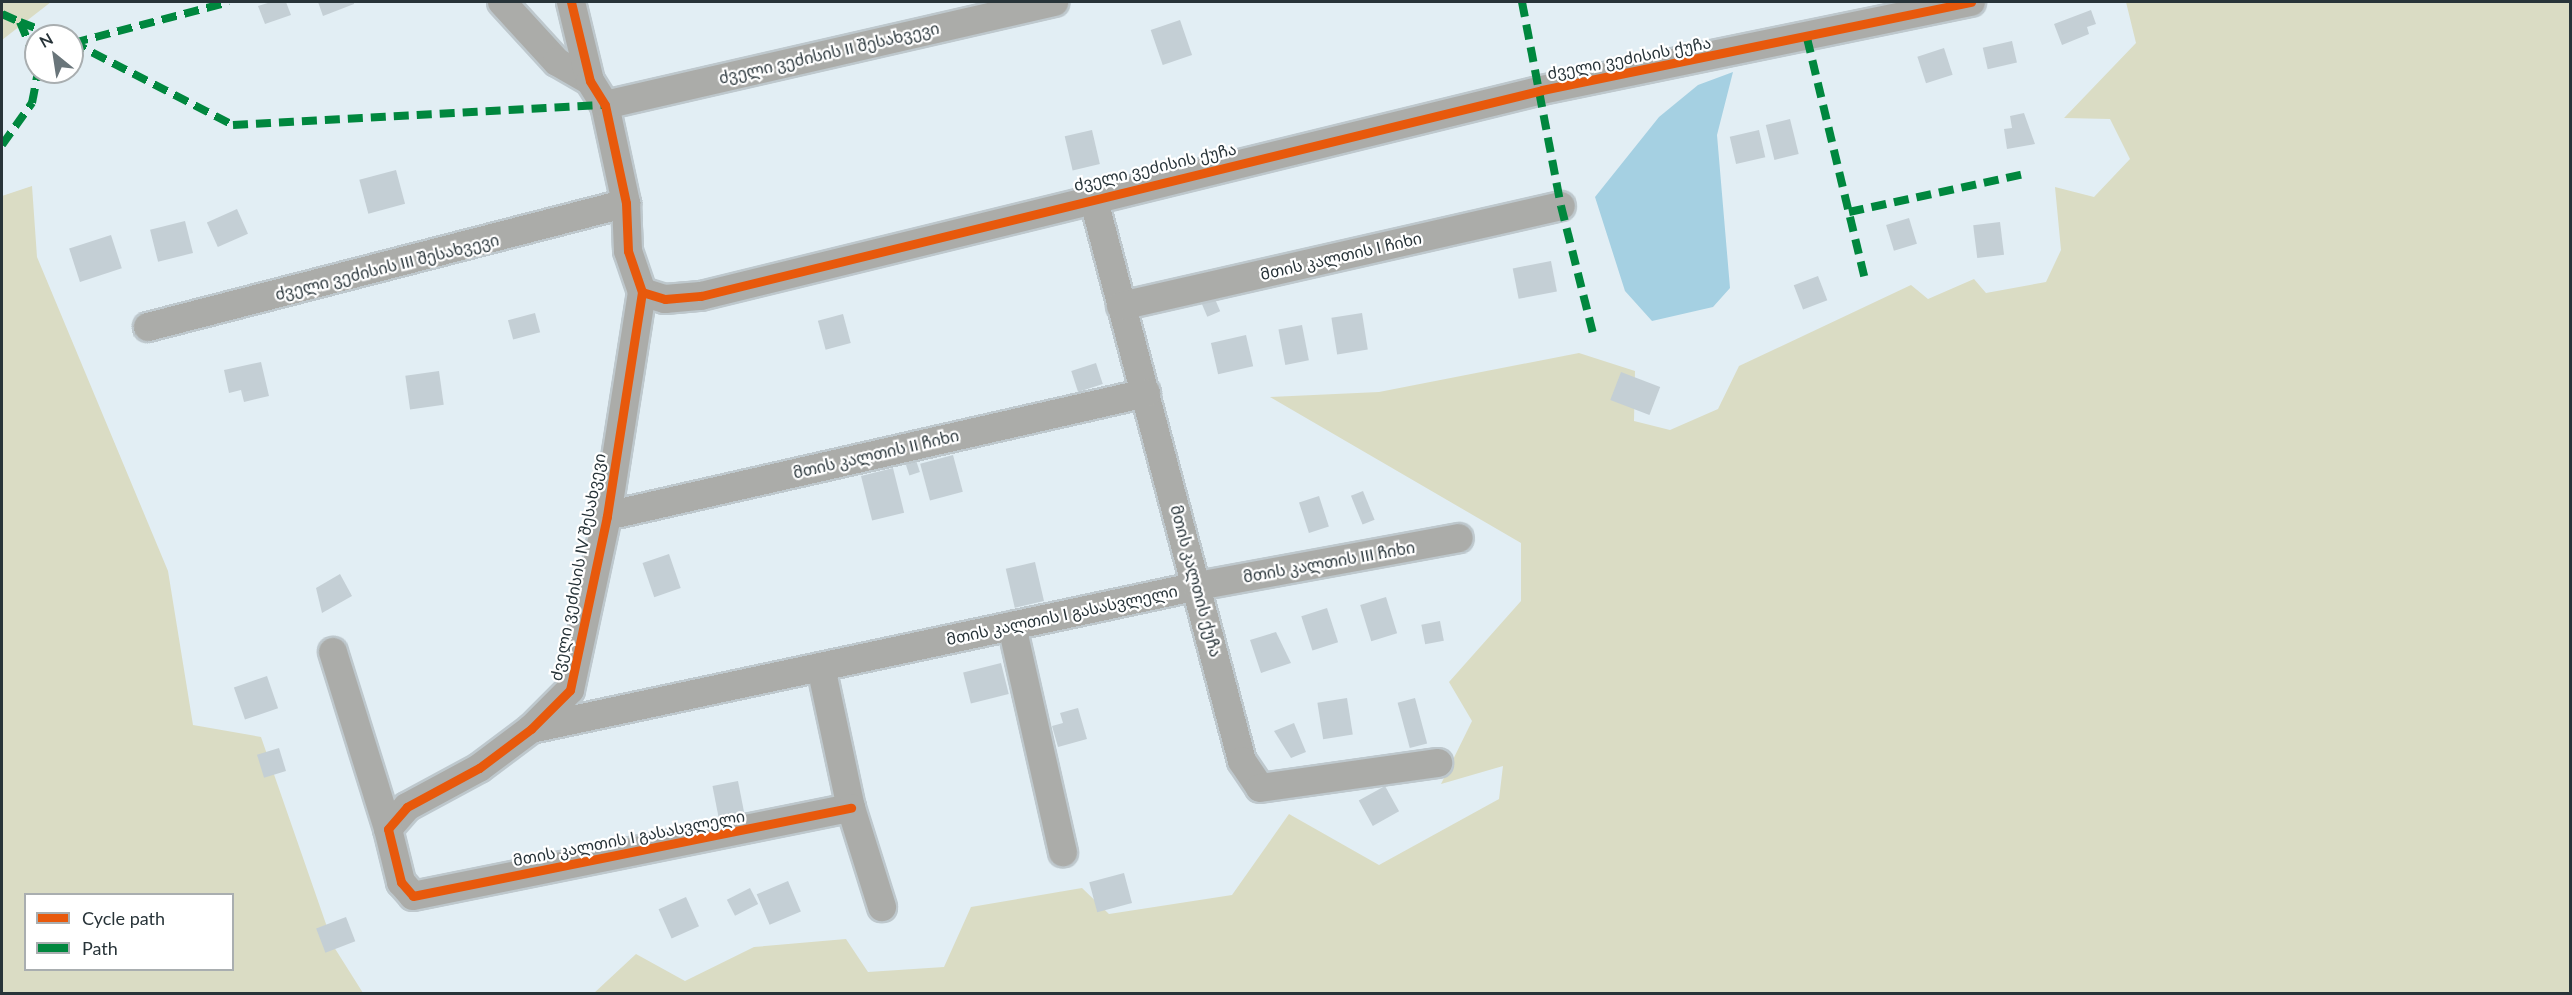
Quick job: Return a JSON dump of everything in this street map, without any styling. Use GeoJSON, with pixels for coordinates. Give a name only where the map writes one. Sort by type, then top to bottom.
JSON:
{"type":"FeatureCollection","features":[{"type":"Feature","properties":{"kind":"street"},"geometry":{"type":"LineString","coordinates":[[502,2],[557,62],[590,81]]}},
{"type":"Feature","properties":{"kind":"street"},"geometry":{"type":"LineString","coordinates":[[571,2],[590,81],[605,105],[626,202],[628,251],[642,292]]}},
{"type":"Feature","properties":{"kind":"street","name":"ძველი ვეძისის II შესახვევი"},"geometry":{"type":"LineString","coordinates":[[605,105],[1054,2]]}},
{"type":"Feature","properties":{"kind":"street","name":"ძველი ვეძისის ქუჩა"},"geometry":{"type":"LineString","coordinates":[[642,292],[665,299],[701,296],[1093,197],[1542,90],[1971,2]]}},
{"type":"Feature","properties":{"kind":"street","name":"მთის კალთის ქუჩა"},"geometry":{"type":"LineString","coordinates":[[1093,197],[1198,586],[1242,761],[1260,788],[1438,764]]}},
{"type":"Feature","properties":{"kind":"street","name":"ძველი ვეძისის III შესახვევი"},"geometry":{"type":"LineString","coordinates":[[148,327],[626,202]]}},
{"type":"Feature","properties":{"kind":"street","name":"მთის კალთის I ჩიხი"},"geometry":{"type":"LineString","coordinates":[[1121,306],[1561,206]]}},
{"type":"Feature","properties":{"kind":"street","name":"ძველი ვეძისის IV შესახვევი"},"geometry":{"type":"LineString","coordinates":[[388,829],[407,807],[479,768],[531,729],[570,690],[607,516],[642,292]]}},
{"type":"Feature","properties":{"kind":"street","name":"მთის კალთის II ჩიხი"},"geometry":{"type":"LineString","coordinates":[[607,516],[1146,393]]}},
{"type":"Feature","properties":{"kind":"street","name":"მთის კალთის III ჩიხი"},"geometry":{"type":"LineString","coordinates":[[1198,586],[1459,538]]}},
{"type":"Feature","properties":{"kind":"street","name":"მთის კალთის I გასასვლელი"},"geometry":{"type":"LineString","coordinates":[[531,729],[1198,586]]}},
{"type":"Feature","properties":{"kind":"street"},"geometry":{"type":"LineString","coordinates":[[1012,626],[1063,852]]}},
{"type":"Feature","properties":{"kind":"street"},"geometry":{"type":"LineString","coordinates":[[333,652],[388,829]]}},
{"type":"Feature","properties":{"kind":"street"},"geometry":{"type":"LineString","coordinates":[[821,667],[851,808],[882,907]]}},
{"type":"Feature","properties":{"kind":"street","name":"მთის კალთის I გასასვლელი"},"geometry":{"type":"LineString","coordinates":[[388,829],[401,882],[412,896],[851,808]]}},
{"type":"Feature","properties":{"kind":"green space"},"geometry":{"type":"Polygon","coordinates":[[[2,2],[51,2],[2,40],[2,2]]]}},
{"type":"Feature","properties":{"kind":"green space"},"geometry":{"type":"Polygon","coordinates":[[[2126,2],[2570,2],[2570,993],[593,994],[636,954],[685,981],[754,947],[846,939],[868,972],[944,967],[971,907],[1082,888],[1109,914],[1232,895],[1289,814],[1379,865],[1499,799],[1503,766],[1441,784],[1472,721],[1449,682],[1521,601],[1521,543],[1270,397],[1379,392],[1579,353],[1635,371],[1634,421],[1670,430],[1718,409],[1739,366],[1911,285],[1928,299],[1974,279],[1986,293],[2046,282],[2061,250],[2055,187],[2094,197],[2130,159],[2110,119],[2064,118],[2136,43],[2126,2]]]}},
{"type":"Feature","properties":{"kind":"green space"},"geometry":{"type":"Polygon","coordinates":[[[32,186],[37,257],[168,571],[193,725],[261,737],[334,947],[363,993],[2,993],[2,196],[32,186]]]}},
{"type":"Feature","properties":{"kind":"water"},"geometry":{"type":"Polygon","coordinates":[[[1733,72],[1717,135],[1730,288],[1713,307],[1652,321],[1625,291],[1595,197],[1659,117],[1698,85],[1733,72]]]}},
{"type":"Feature","properties":{"kind":"building"},"geometry":{"type":"Polygon","coordinates":[[[271,2],[286,2],[291,15],[265,24],[258,6],[271,2]]]}},
{"type":"Feature","properties":{"kind":"building"},"geometry":{"type":"Polygon","coordinates":[[[318,2],[354,2],[354,4],[323,16],[318,2]]]}},
{"type":"Feature","properties":{"kind":"building"},"geometry":{"type":"Polygon","coordinates":[[[2091,10],[2096,24],[2087,27],[2089,34],[2062,45],[2054,24],[2091,10]]]}},
{"type":"Feature","properties":{"kind":"building"},"geometry":{"type":"Polygon","coordinates":[[[1180,20],[1192,55],[1163,65],[1151,30],[1180,20]]]}},
{"type":"Feature","properties":{"kind":"building"},"geometry":{"type":"Polygon","coordinates":[[[2012,41],[2017,62],[1988,69],[1983,48],[2012,41]]]}},
{"type":"Feature","properties":{"kind":"building"},"geometry":{"type":"Polygon","coordinates":[[[1944,48],[1953,75],[1926,83],[1917,57],[1944,48]]]}},
{"type":"Feature","properties":{"kind":"building"},"geometry":{"type":"Polygon","coordinates":[[[2024,113],[2035,144],[2007,149],[2004,129],[2012,128],[2010,116],[2024,113]]]}},
{"type":"Feature","properties":{"kind":"building"},"geometry":{"type":"Polygon","coordinates":[[[1790,119],[1799,154],[1774,160],[1766,125],[1790,119]]]}},
{"type":"Feature","properties":{"kind":"building"},"geometry":{"type":"Polygon","coordinates":[[[1092,130],[1100,164],[1073,170],[1065,136],[1092,130]]]}},
{"type":"Feature","properties":{"kind":"building"},"geometry":{"type":"Polygon","coordinates":[[[1759,130],[1765,157],[1736,164],[1730,137],[1759,130]]]}},
{"type":"Feature","properties":{"kind":"building"},"geometry":{"type":"Polygon","coordinates":[[[396,170],[405,204],[368,214],[359,180],[396,170]]]}},
{"type":"Feature","properties":{"kind":"building"},"geometry":{"type":"Polygon","coordinates":[[[237,209],[248,234],[218,247],[207,222],[237,209]]]}},
{"type":"Feature","properties":{"kind":"building"},"geometry":{"type":"Polygon","coordinates":[[[1909,218],[1917,244],[1894,251],[1886,225],[1909,218]]]}},
{"type":"Feature","properties":{"kind":"building"},"geometry":{"type":"Polygon","coordinates":[[[185,221],[193,253],[158,262],[150,230],[185,221]]]}},
{"type":"Feature","properties":{"kind":"building"},"geometry":{"type":"Polygon","coordinates":[[[2000,222],[2004,255],[1977,258],[1973,225],[2000,222]]]}},
{"type":"Feature","properties":{"kind":"building"},"geometry":{"type":"Polygon","coordinates":[[[111,235],[122,268],[80,282],[69,249],[111,235]]]}},
{"type":"Feature","properties":{"kind":"building"},"geometry":{"type":"Polygon","coordinates":[[[1551,261],[1557,291],[1519,299],[1513,268],[1551,261]]]}},
{"type":"Feature","properties":{"kind":"building"},"geometry":{"type":"Polygon","coordinates":[[[1818,276],[1827,300],[1803,310],[1794,285],[1818,276]]]}},
{"type":"Feature","properties":{"kind":"building"},"geometry":{"type":"Polygon","coordinates":[[[1212,292],[1220,311],[1207,317],[1199,297],[1212,292]]]}},
{"type":"Feature","properties":{"kind":"building"},"geometry":{"type":"Polygon","coordinates":[[[535,313],[540,332],[513,340],[508,320],[535,313]]]}},
{"type":"Feature","properties":{"kind":"building"},"geometry":{"type":"Polygon","coordinates":[[[1362,313],[1368,350],[1337,354],[1331,318],[1362,313]]]}},
{"type":"Feature","properties":{"kind":"building"},"geometry":{"type":"Polygon","coordinates":[[[843,314],[851,343],[826,350],[818,321],[843,314]]]}},
{"type":"Feature","properties":{"kind":"building"},"geometry":{"type":"Polygon","coordinates":[[[1302,325],[1309,360],[1285,365],[1278,330],[1302,325]]]}},
{"type":"Feature","properties":{"kind":"building"},"geometry":{"type":"Polygon","coordinates":[[[1246,335],[1253,366],[1218,374],[1211,343],[1246,335]]]}},
{"type":"Feature","properties":{"kind":"building"},"geometry":{"type":"Polygon","coordinates":[[[261,362],[269,396],[244,402],[241,390],[229,393],[224,370],[261,362]]]}},
{"type":"Feature","properties":{"kind":"building"},"geometry":{"type":"Polygon","coordinates":[[[1096,363],[1103,384],[1078,392],[1071,371],[1096,363]]]}},
{"type":"Feature","properties":{"kind":"building"},"geometry":{"type":"Polygon","coordinates":[[[439,371],[444,405],[410,409],[405,376],[439,371]]]}},
{"type":"Feature","properties":{"kind":"building"},"geometry":{"type":"Polygon","coordinates":[[[1621,372],[1660,387],[1649,415],[1610,400],[1621,372]]]}},
{"type":"Feature","properties":{"kind":"building"},"geometry":{"type":"Polygon","coordinates":[[[914,454],[920,472],[909,475],[904,457],[914,454]]]}},
{"type":"Feature","properties":{"kind":"building"},"geometry":{"type":"Polygon","coordinates":[[[953,455],[963,492],[930,501],[920,464],[953,455]]]}},
{"type":"Feature","properties":{"kind":"building"},"geometry":{"type":"Polygon","coordinates":[[[893,468],[904,513],[872,521],[861,476],[893,468]]]}},
{"type":"Feature","properties":{"kind":"building"},"geometry":{"type":"Polygon","coordinates":[[[1363,491],[1375,520],[1363,525],[1351,496],[1363,491]]]}},
{"type":"Feature","properties":{"kind":"building"},"geometry":{"type":"Polygon","coordinates":[[[1319,496],[1329,526],[1309,533],[1299,502],[1319,496]]]}},
{"type":"Feature","properties":{"kind":"building"},"geometry":{"type":"Polygon","coordinates":[[[669,554],[681,588],[654,597],[643,563],[669,554]]]}},
{"type":"Feature","properties":{"kind":"building"},"geometry":{"type":"Polygon","coordinates":[[[1035,562],[1044,601],[1015,608],[1006,569],[1035,562]]]}},
{"type":"Feature","properties":{"kind":"building"},"geometry":{"type":"Polygon","coordinates":[[[340,574],[352,596],[322,613],[316,588],[340,574]]]}},
{"type":"Feature","properties":{"kind":"building"},"geometry":{"type":"Polygon","coordinates":[[[1386,597],[1397,633],[1371,641],[1360,605],[1386,597]]]}},
{"type":"Feature","properties":{"kind":"building"},"geometry":{"type":"Polygon","coordinates":[[[1327,608],[1338,642],[1312,651],[1301,616],[1327,608]]]}},
{"type":"Feature","properties":{"kind":"building"},"geometry":{"type":"Polygon","coordinates":[[[1440,621],[1444,641],[1425,644],[1421,625],[1440,621]]]}},
{"type":"Feature","properties":{"kind":"building"},"geometry":{"type":"Polygon","coordinates":[[[1276,632],[1291,663],[1261,673],[1250,640],[1276,632]]]}},
{"type":"Feature","properties":{"kind":"building"},"geometry":{"type":"Polygon","coordinates":[[[1001,663],[1009,694],[971,703],[963,672],[1001,663]]]}},
{"type":"Feature","properties":{"kind":"building"},"geometry":{"type":"Polygon","coordinates":[[[267,676],[278,708],[245,720],[234,687],[267,676]]]}},
{"type":"Feature","properties":{"kind":"building"},"geometry":{"type":"Polygon","coordinates":[[[1347,698],[1353,735],[1323,739],[1317,703],[1347,698]]]}},
{"type":"Feature","properties":{"kind":"building"},"geometry":{"type":"Polygon","coordinates":[[[1415,698],[1427,743],[1410,748],[1398,703],[1415,698]]]}},
{"type":"Feature","properties":{"kind":"building"},"geometry":{"type":"Polygon","coordinates":[[[1078,708],[1087,739],[1058,747],[1052,726],[1063,723],[1060,713],[1078,708]]]}},
{"type":"Feature","properties":{"kind":"building"},"geometry":{"type":"Polygon","coordinates":[[[1294,723],[1306,752],[1291,758],[1274,731],[1294,723]]]}},
{"type":"Feature","properties":{"kind":"building"},"geometry":{"type":"Polygon","coordinates":[[[279,748],[286,771],[264,778],[257,755],[279,748]]]}},
{"type":"Feature","properties":{"kind":"building"},"geometry":{"type":"Polygon","coordinates":[[[738,781],[745,816],[719,821],[712,786],[738,781]]]}},
{"type":"Feature","properties":{"kind":"building"},"geometry":{"type":"Polygon","coordinates":[[[1385,786],[1399,811],[1373,826],[1359,801],[1385,786]]]}},
{"type":"Feature","properties":{"kind":"building"},"geometry":{"type":"Polygon","coordinates":[[[1124,873],[1132,903],[1097,912],[1089,882],[1124,873]]]}},
{"type":"Feature","properties":{"kind":"building"},"geometry":{"type":"Polygon","coordinates":[[[788,881],[801,911],[770,925],[757,894],[788,881]]]}},
{"type":"Feature","properties":{"kind":"building"},"geometry":{"type":"Polygon","coordinates":[[[750,888],[758,904],[735,916],[727,900],[750,888]]]}},
{"type":"Feature","properties":{"kind":"building"},"geometry":{"type":"Polygon","coordinates":[[[686,897],[699,926],[672,938],[659,909],[686,897]]]}},
{"type":"Feature","properties":{"kind":"building"},"geometry":{"type":"Polygon","coordinates":[[[346,917],[355,941],[325,953],[316,928],[346,917]]]}},
{"type":"Feature","properties":{"kind":"marked path"},"geometry":{"type":"LineString","coordinates":[[84,40],[229,2]]}},
{"type":"Feature","properties":{"kind":"marked path"},"geometry":{"type":"LineString","coordinates":[[1522,2],[1561,206],[1594,337]]}},
{"type":"Feature","properties":{"kind":"marked path"},"geometry":{"type":"LineString","coordinates":[[2,14],[20,22],[24,32]]}},
{"type":"Feature","properties":{"kind":"marked path"},"geometry":{"type":"LineString","coordinates":[[20,22],[25,24]]}},
{"type":"Feature","properties":{"kind":"marked path"},"geometry":{"type":"LineString","coordinates":[[1807,38],[1865,280]]}},
{"type":"Feature","properties":{"kind":"marked path"},"geometry":{"type":"LineString","coordinates":[[84,48],[233,125],[605,105]]}},
{"type":"Feature","properties":{"kind":"marked path"},"geometry":{"type":"LineString","coordinates":[[2,145],[32,103],[36,84]]}},
{"type":"Feature","properties":{"kind":"marked path"},"geometry":{"type":"LineString","coordinates":[[1849,212],[2025,174]]}},
{"type":"Feature","properties":{"kind":"cycle path"},"geometry":{"type":"LineString","coordinates":[[571,2],[590,81],[605,105],[626,203],[628,251],[642,292],[665,299],[701,296],[1542,90],[1971,2]]}},
{"type":"Feature","properties":{"kind":"cycle path"},"geometry":{"type":"LineString","coordinates":[[642,292],[607,516],[570,690],[531,729],[479,768],[407,807],[388,829],[401,882],[413,896],[851,808]]}}]}
